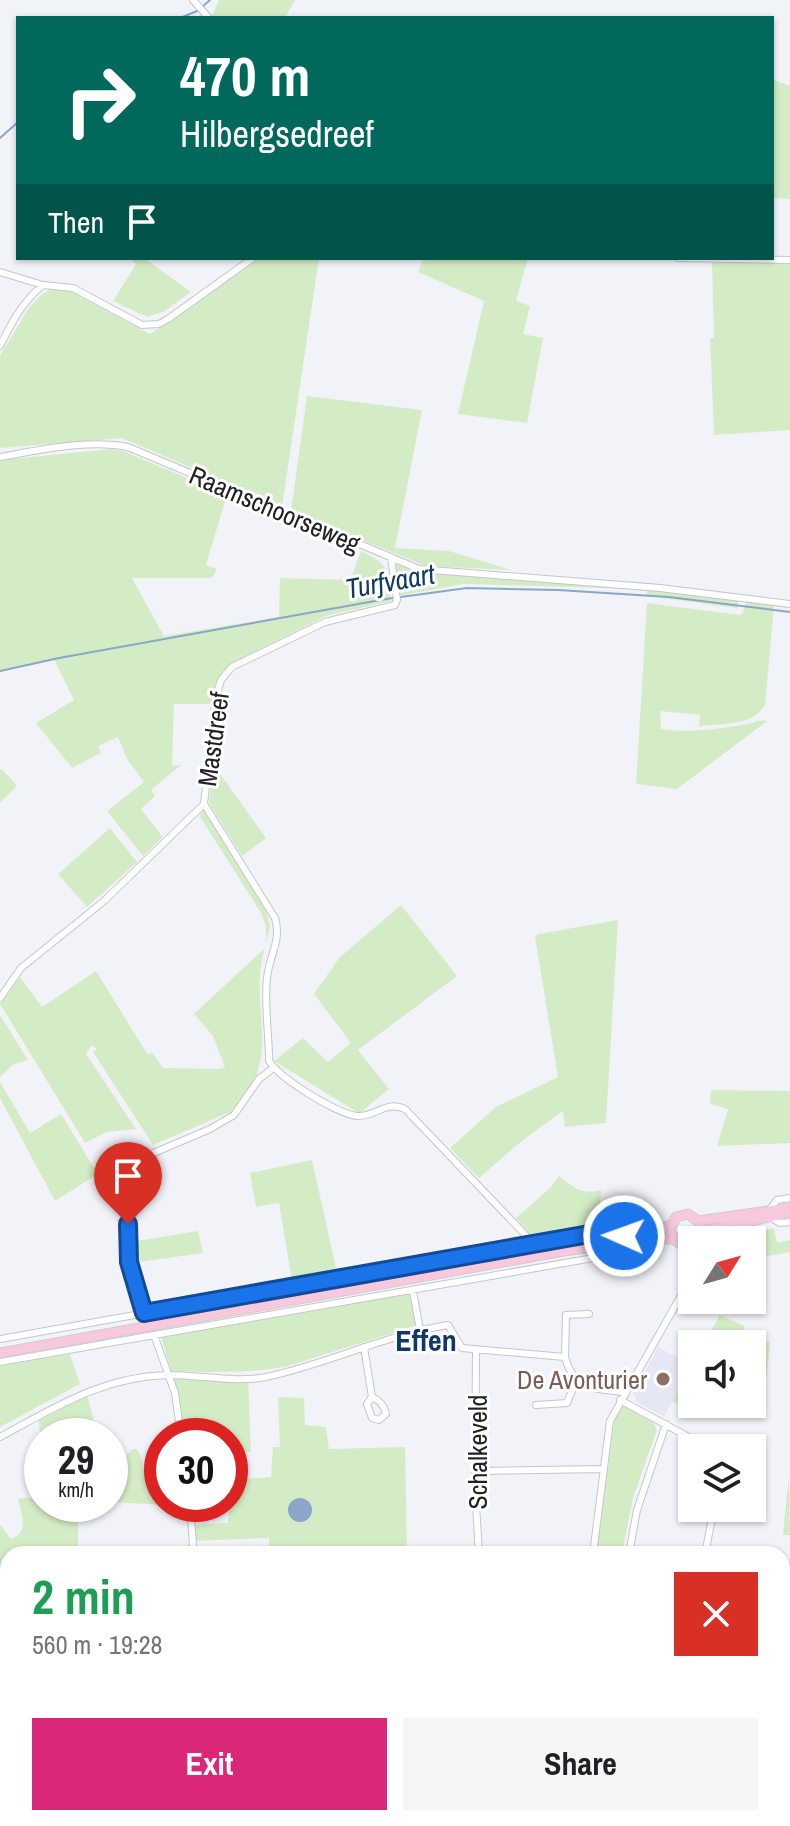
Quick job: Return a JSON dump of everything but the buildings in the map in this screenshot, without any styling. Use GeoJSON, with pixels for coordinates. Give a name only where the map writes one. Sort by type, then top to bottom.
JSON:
{"type":"FeatureCollection","features":[{"type":"Feature","properties":{"kind":"main road"},"geometry":{"type":"LineString","coordinates":[[0,1353],[624,1240],[671,1225],[676,1217],[688,1214],[698,1221],[790,1210]]}},
{"type":"Feature","properties":{"kind":"main road"},"geometry":{"type":"LineString","coordinates":[[735,1226],[769,1214]]}},
{"type":"Feature","properties":{"kind":"main road"},"geometry":{"type":"LineString","coordinates":[[697,1226],[698,1221]]}},
{"type":"Feature","properties":{"kind":"main road"},"geometry":{"type":"LineString","coordinates":[[671,1225],[673,1239]]}},
{"type":"Feature","properties":{"kind":"main road"},"geometry":{"type":"LineString","coordinates":[[624,1240],[673,1239],[678,1243]]}},
{"type":"Feature","properties":{"kind":"street"},"geometry":{"type":"LineString","coordinates":[[0,272],[43,285],[73,288],[142,325],[150,326],[168,319],[250,260]]}},
{"type":"Feature","properties":{"kind":"street"},"geometry":{"type":"LineString","coordinates":[[0,346],[27,298],[43,285]]}},
{"type":"Feature","properties":{"kind":"street","name":"Raamschoorseweg"},"geometry":{"type":"LineString","coordinates":[[0,457],[91,445],[128,447],[419,569],[660,588],[790,604]]}},
{"type":"Feature","properties":{"kind":"street","name":"Mastdreef"},"geometry":{"type":"LineString","coordinates":[[0,998],[21,968],[104,901],[204,804],[216,696],[221,680],[232,667],[325,622],[395,605],[391,558]]}},
{"type":"Feature","properties":{"kind":"street"},"geometry":{"type":"LineString","coordinates":[[204,804],[275,918],[278,929],[267,977],[269,1060],[272,1069],[318,1099],[350,1115],[368,1115],[391,1105],[405,1109],[534,1244]]}},
{"type":"Feature","properties":{"kind":"street"},"geometry":{"type":"LineString","coordinates":[[144,1313],[129,1262],[126,1205],[113,1175],[113,1167],[167,1147],[234,1115],[259,1079],[272,1069]]}},
{"type":"Feature","properties":{"kind":"street"},"geometry":{"type":"LineString","coordinates":[[790,1198],[777,1200],[769,1214],[780,1223],[790,1222]]}},
{"type":"Feature","properties":{"kind":"street"},"geometry":{"type":"LineString","coordinates":[[0,1339],[612,1230],[624,1240],[616,1254],[0,1362]]}},
{"type":"Feature","properties":{"kind":"street"},"geometry":{"type":"LineString","coordinates":[[413,1291],[420,1330]]}},
{"type":"Feature","properties":{"kind":"street"},"geometry":{"type":"LineString","coordinates":[[594,1546],[610,1421],[678,1299]]}},
{"type":"Feature","properties":{"kind":"street"},"geometry":{"type":"LineString","coordinates":[[589,1314],[566,1315],[565,1357],[576,1381],[584,1386],[624,1392]]}},
{"type":"Feature","properties":{"kind":"street"},"geometry":{"type":"LineString","coordinates":[[0,1437],[86,1391],[131,1378],[168,1375],[260,1378],[290,1372],[420,1330],[448,1325],[462,1348],[565,1357]]}},
{"type":"Feature","properties":{"kind":"street"},"geometry":{"type":"LineString","coordinates":[[154,1335],[175,1393],[178,1418]]}},
{"type":"Feature","properties":{"kind":"street"},"geometry":{"type":"LineString","coordinates":[[364,1347],[372,1397]]}},
{"type":"Feature","properties":{"kind":"street","name":"Schalkeveld"},"geometry":{"type":"LineString","coordinates":[[476,1350],[479,1546]]}},
{"type":"Feature","properties":{"kind":"street"},"geometry":{"type":"LineString","coordinates":[[536,1405],[567,1403],[576,1381]]}},
{"type":"Feature","properties":{"kind":"street"},"geometry":{"type":"LineString","coordinates":[[620,1400],[684,1434]]}},
{"type":"Feature","properties":{"kind":"street"},"geometry":{"type":"LineString","coordinates":[[630,1546],[637,1510],[666,1424]]}},
{"type":"Feature","properties":{"kind":"street"},"geometry":{"type":"LineString","coordinates":[[476,1471],[604,1469]]}},
{"type":"Feature","properties":{"kind":"street"},"geometry":{"type":"LineString","coordinates":[[191,1522],[193,1545]]}},
{"type":"Feature","properties":{"kind":"street"},"geometry":{"type":"LineString","coordinates":[[707,1546],[711,1522]]}},
{"type":"Feature","properties":{"kind":"shaded area","name":"De Avonturier"},"geometry":{"type":"Polygon","coordinates":[[[658,1347],[678,1358],[678,1391],[664,1417],[635,1401],[637,1396],[633,1394],[658,1347]]]}},
{"type":"Feature","properties":{"kind":"green space"},"geometry":{"type":"Polygon","coordinates":[[[219,0],[295,0],[286,16],[212,16],[219,0]]]}},
{"type":"Feature","properties":{"kind":"green space"},"geometry":{"type":"Polygon","coordinates":[[[774,80],[790,86],[790,199],[774,198],[774,80]]]}},
{"type":"Feature","properties":{"kind":"green space"},"geometry":{"type":"Polygon","coordinates":[[[131,260],[147,260],[191,292],[163,312],[147,317],[113,301],[136,264],[131,260]]]}},
{"type":"Feature","properties":{"kind":"green space"},"geometry":{"type":"Polygon","coordinates":[[[255,260],[319,260],[282,507],[122,438],[0,448],[0,356],[28,309],[41,295],[49,290],[66,289],[150,334],[255,260]]]}},
{"type":"Feature","properties":{"kind":"green space"},"geometry":{"type":"Polygon","coordinates":[[[423,260],[527,260],[516,301],[530,306],[523,334],[543,338],[527,423],[458,414],[484,301],[418,272],[423,260]]]}},
{"type":"Feature","properties":{"kind":"green space"},"geometry":{"type":"Polygon","coordinates":[[[712,263],[790,263],[790,430],[714,435],[710,338],[714,338],[712,263]]]}},
{"type":"Feature","properties":{"kind":"green space"},"geometry":{"type":"Polygon","coordinates":[[[307,396],[422,410],[395,548],[449,551],[512,570],[426,566],[291,511],[307,396]]]}},
{"type":"Feature","properties":{"kind":"green space"},"geometry":{"type":"Polygon","coordinates":[[[112,449],[227,495],[206,565],[217,569],[212,578],[132,578],[164,636],[279,617],[280,578],[350,580],[361,551],[378,560],[386,569],[391,601],[326,616],[232,663],[217,679],[212,704],[174,704],[172,766],[181,765],[151,790],[155,796],[141,809],[163,837],[143,856],[107,811],[144,782],[127,759],[118,737],[98,746],[101,753],[72,768],[36,723],[74,700],[54,659],[0,670],[0,460],[112,449]]]}},
{"type":"Feature","properties":{"kind":"green space"},"geometry":{"type":"Polygon","coordinates":[[[396,564],[429,574],[641,582],[740,594],[737,608],[647,596],[647,590],[639,589],[463,584],[398,596],[396,564]]]}},
{"type":"Feature","properties":{"kind":"green space"},"geometry":{"type":"Polygon","coordinates":[[[747,595],[790,601],[790,608],[774,606],[765,705],[760,712],[745,720],[699,726],[700,715],[660,711],[661,729],[702,730],[767,721],[677,789],[636,784],[647,603],[740,615],[747,595]]]}},
{"type":"Feature","properties":{"kind":"green space"},"geometry":{"type":"Polygon","coordinates":[[[213,764],[266,838],[242,856],[209,803],[213,764]]]}},
{"type":"Feature","properties":{"kind":"green space"},"geometry":{"type":"Polygon","coordinates":[[[0,770],[17,786],[0,803],[0,770]]]}},
{"type":"Feature","properties":{"kind":"green space"},"geometry":{"type":"Polygon","coordinates":[[[204,810],[266,910],[270,926],[267,942],[261,913],[199,815],[204,810]]]}},
{"type":"Feature","properties":{"kind":"green space"},"geometry":{"type":"Polygon","coordinates":[[[110,828],[137,862],[87,907],[58,874],[110,828]]]}},
{"type":"Feature","properties":{"kind":"green space"},"geometry":{"type":"Polygon","coordinates":[[[401,905],[457,976],[358,1050],[389,1089],[357,1112],[274,1061],[303,1038],[328,1062],[351,1043],[314,994],[339,958],[401,905]]]}},
{"type":"Feature","properties":{"kind":"green space"},"geometry":{"type":"Polygon","coordinates":[[[618,920],[606,1123],[565,1127],[563,1111],[479,1178],[450,1148],[496,1107],[558,1077],[535,937],[618,920]]]}},
{"type":"Feature","properties":{"kind":"green space"},"geometry":{"type":"Polygon","coordinates":[[[265,948],[260,970],[262,1053],[257,1073],[247,1092],[230,1112],[153,1145],[93,1052],[97,1049],[92,1045],[86,1054],[136,1129],[107,1132],[85,1143],[0,1004],[20,977],[42,1007],[96,971],[148,1055],[152,1052],[163,1068],[219,1069],[225,1067],[213,1036],[194,1014],[265,948]]]}},
{"type":"Feature","properties":{"kind":"green space"},"geometry":{"type":"Polygon","coordinates":[[[0,1015],[28,1060],[14,1064],[0,1077],[0,1015]]]}},
{"type":"Feature","properties":{"kind":"green space"},"geometry":{"type":"Polygon","coordinates":[[[0,1082],[30,1133],[61,1114],[94,1168],[104,1170],[55,1201],[0,1098],[0,1082]]]}},
{"type":"Feature","properties":{"kind":"green space"},"geometry":{"type":"Polygon","coordinates":[[[711,1090],[790,1091],[790,1143],[717,1146],[728,1109],[710,1104],[711,1090]]]}},
{"type":"Feature","properties":{"kind":"green space"},"geometry":{"type":"Polygon","coordinates":[[[312,1160],[337,1273],[292,1281],[279,1203],[256,1207],[250,1173],[312,1160]]]}},
{"type":"Feature","properties":{"kind":"green space"},"geometry":{"type":"Polygon","coordinates":[[[559,1176],[578,1189],[589,1192],[601,1190],[599,1225],[534,1238],[516,1218],[559,1176]]]}},
{"type":"Feature","properties":{"kind":"green space"},"geometry":{"type":"Polygon","coordinates":[[[774,1228],[777,1243],[790,1240],[790,1252],[766,1256],[766,1230],[774,1228]]]}},
{"type":"Feature","properties":{"kind":"green space"},"geometry":{"type":"Polygon","coordinates":[[[198,1231],[203,1253],[132,1263],[131,1242],[198,1231]]]}},
{"type":"Feature","properties":{"kind":"green space"},"geometry":{"type":"Polygon","coordinates":[[[410,1293],[418,1325],[274,1369],[171,1371],[161,1337],[410,1293]]]}},
{"type":"Feature","properties":{"kind":"green space"},"geometry":{"type":"Polygon","coordinates":[[[720,1315],[744,1326],[744,1330],[712,1330],[720,1315]]]}},
{"type":"Feature","properties":{"kind":"green space"},"geometry":{"type":"Polygon","coordinates":[[[766,1341],[770,1343],[766,1381],[766,1341]]]}},
{"type":"Feature","properties":{"kind":"green space"},"geometry":{"type":"Polygon","coordinates":[[[70,1354],[80,1384],[0,1427],[0,1366],[70,1354]]]}},
{"type":"Feature","properties":{"kind":"green space"},"geometry":{"type":"Polygon","coordinates":[[[173,1378],[248,1378],[251,1452],[248,1452],[248,1418],[179,1418],[173,1378]]]}},
{"type":"Feature","properties":{"kind":"green space"},"geometry":{"type":"Polygon","coordinates":[[[87,1390],[93,1418],[38,1418],[38,1414],[87,1390]]]}},
{"type":"Feature","properties":{"kind":"green space"},"geometry":{"type":"Polygon","coordinates":[[[278,1397],[304,1398],[305,1425],[326,1427],[329,1449],[405,1447],[407,1546],[269,1546],[269,1538],[193,1541],[192,1525],[248,1522],[248,1479],[271,1477],[273,1447],[280,1447],[278,1397]]]}},
{"type":"Feature","properties":{"kind":"green space"},"geometry":{"type":"Polygon","coordinates":[[[621,1404],[653,1422],[657,1430],[633,1498],[624,1546],[597,1546],[614,1423],[621,1404]]]}},
{"type":"Feature","properties":{"kind":"green space"},"geometry":{"type":"Polygon","coordinates":[[[136,1449],[140,1454],[144,1471],[144,1504],[128,1503],[128,1453],[136,1449]]]}},
{"type":"Feature","properties":{"kind":"green space"},"geometry":{"type":"Polygon","coordinates":[[[789,1476],[790,1535],[783,1535],[789,1476]]]}},
{"type":"Feature","properties":{"kind":"green space"},"geometry":{"type":"Polygon","coordinates":[[[24,1498],[24,1522],[78,1522],[78,1546],[0,1546],[0,1524],[11,1539],[17,1536],[23,1522],[18,1499],[24,1498]]]}},
{"type":"Feature","properties":{"kind":"water"},"geometry":{"type":"Polygon","coordinates":[[[300,1498],[308,1502],[312,1510],[308,1518],[300,1522],[292,1518],[288,1510],[292,1502],[300,1498]]]}},
{"type":"Feature","properties":{"kind":"waterway"},"geometry":{"type":"LineString","coordinates":[[202,7],[210,0]]}},
{"type":"Feature","properties":{"kind":"waterway"},"geometry":{"type":"LineString","coordinates":[[185,16],[197,11]]}},
{"type":"Feature","properties":{"kind":"waterway"},"geometry":{"type":"LineString","coordinates":[[0,138],[16,124]]}},
{"type":"Feature","properties":{"kind":"waterway","name":"Turfvaart"},"geometry":{"type":"LineString","coordinates":[[0,671],[386,599],[467,588],[669,597],[790,612]]}},
{"type":"Feature","properties":{"kind":"place","name":"De Avonturier"},"geometry":{"type":"Point","coordinates":[663,1379]}},
{"type":"Feature","properties":{"kind":"district","name":"Effen"},"geometry":{"type":"Point","coordinates":[426,1340]}},
{"type":"Feature","properties":{"kind":"route"},"geometry":{"type":"LineString","coordinates":[[128,1224],[129,1262],[144,1313],[612,1230],[624,1236]]}}]}
